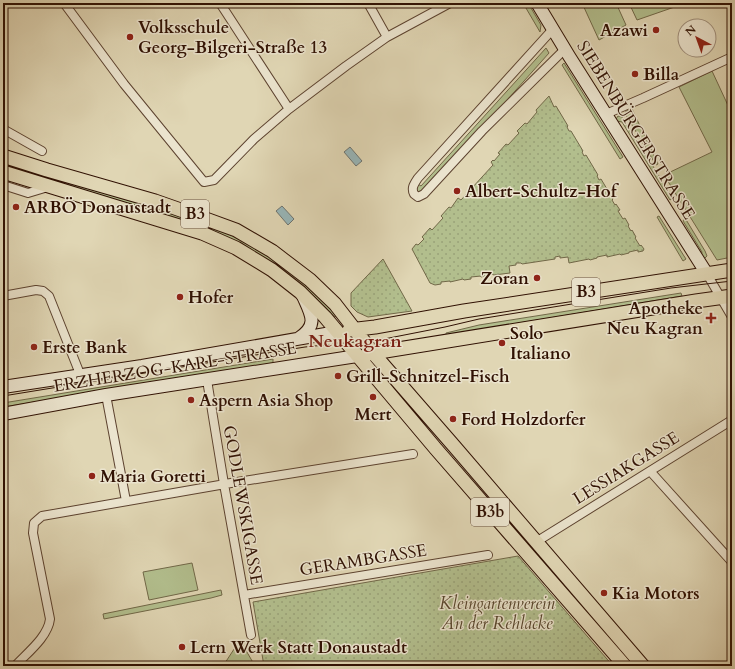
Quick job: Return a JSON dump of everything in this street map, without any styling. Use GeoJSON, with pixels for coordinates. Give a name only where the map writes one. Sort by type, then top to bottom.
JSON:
{"type":"FeatureCollection","features":[{"type":"Feature","properties":{"kind":"main road","name":"SIEBENBÜRGERSTRASSE"},"geometry":{"type":"LineString","coordinates":[[537,3],[707,274]]}},
{"type":"Feature","properties":{"kind":"main road","name":"B3"},"geometry":{"type":"LineString","coordinates":[[3,156],[155,201],[236,230],[272,251],[310,280],[336,304],[355,329]]}},
{"type":"Feature","properties":{"kind":"main road","name":"B3"},"geometry":{"type":"LineString","coordinates":[[3,172],[202,233],[236,248],[272,270],[300,292],[357,356]]}},
{"type":"Feature","properties":{"kind":"main road","name":"ERZHERZOG-KARL-STRASSE"},"geometry":{"type":"LineString","coordinates":[[3,387],[80,374],[142,366],[471,310],[732,270]]}},
{"type":"Feature","properties":{"kind":"main road"},"geometry":{"type":"LineString","coordinates":[[298,339],[310,329],[312,321],[310,311],[300,292]]}},
{"type":"Feature","properties":{"kind":"main road","name":"ERZHERZOG-KARL-STRASSE"},"geometry":{"type":"LineString","coordinates":[[3,414],[106,395],[726,297]]}},
{"type":"Feature","properties":{"kind":"main road","name":"B3b"},"geometry":{"type":"LineString","coordinates":[[355,329],[372,353],[643,666]]}},
{"type":"Feature","properties":{"kind":"main road","name":"B3b"},"geometry":{"type":"LineString","coordinates":[[357,356],[441,455],[625,666]]}},
{"type":"Feature","properties":{"kind":"street"},"geometry":{"type":"LineString","coordinates":[[64,3],[124,84],[204,182],[214,180],[254,139],[289,109],[387,37],[450,3]]}},
{"type":"Feature","properties":{"kind":"street"},"geometry":{"type":"LineString","coordinates":[[220,3],[289,109]]}},
{"type":"Feature","properties":{"kind":"street"},"geometry":{"type":"LineString","coordinates":[[368,3],[387,37]]}},
{"type":"Feature","properties":{"kind":"street"},"geometry":{"type":"LineString","coordinates":[[553,30],[418,178],[413,185],[412,189],[414,194],[418,197],[424,194],[482,131],[565,49]]}},
{"type":"Feature","properties":{"kind":"street"},"geometry":{"type":"LineString","coordinates":[[606,114],[732,57]]}},
{"type":"Feature","properties":{"kind":"street"},"geometry":{"type":"LineString","coordinates":[[3,129],[42,151]]}},
{"type":"Feature","properties":{"kind":"street"},"geometry":{"type":"LineString","coordinates":[[3,185],[28,193],[50,186]]}},
{"type":"Feature","properties":{"kind":"street"},"geometry":{"type":"LineString","coordinates":[[707,274],[726,297],[732,316]]}},
{"type":"Feature","properties":{"kind":"street"},"geometry":{"type":"LineString","coordinates":[[3,296],[36,290],[43,291],[49,296],[80,374]]}},
{"type":"Feature","properties":{"kind":"street","name":"GODLEWSKIGASSE"},"geometry":{"type":"LineString","coordinates":[[207,380],[251,635]]}},
{"type":"Feature","properties":{"kind":"street"},"geometry":{"type":"LineString","coordinates":[[106,395],[126,501]]}},
{"type":"Feature","properties":{"kind":"street","name":"LESSIAKGASSE"},"geometry":{"type":"LineString","coordinates":[[536,542],[732,420]]}},
{"type":"Feature","properties":{"kind":"street"},"geometry":{"type":"LineString","coordinates":[[15,666],[49,627],[50,619],[32,533],[34,523],[42,516],[224,484],[413,454]]}},
{"type":"Feature","properties":{"kind":"street"},"geometry":{"type":"LineString","coordinates":[[650,470],[732,562]]}},
{"type":"Feature","properties":{"kind":"street","name":"GERAMBGASSE"},"geometry":{"type":"LineString","coordinates":[[244,595],[488,555]]}},
{"type":"Feature","properties":{"kind":"green space"},"geometry":{"type":"Polygon","coordinates":[[[523,3],[528,3],[541,25],[540,32],[523,3]]]}},
{"type":"Feature","properties":{"kind":"green space"},"geometry":{"type":"Polygon","coordinates":[[[582,3],[616,3],[626,25],[599,40],[582,3]]]}},
{"type":"Feature","properties":{"kind":"green space"},"geometry":{"type":"Polygon","coordinates":[[[629,3],[686,3],[637,20],[629,3]]]}},
{"type":"Feature","properties":{"kind":"green space"},"geometry":{"type":"Polygon","coordinates":[[[546,48],[549,53],[424,193],[418,194],[414,186],[418,184],[421,186],[546,48]]]}},
{"type":"Feature","properties":{"kind":"green space"},"geometry":{"type":"Polygon","coordinates":[[[564,63],[623,157],[620,159],[562,65],[564,63]]]}},
{"type":"Feature","properties":{"kind":"green space"},"geometry":{"type":"Polygon","coordinates":[[[712,71],[732,114],[732,257],[717,260],[664,175],[712,152],[679,87],[712,71]]]}},
{"type":"Feature","properties":{"kind":"green space"},"geometry":{"type":"Polygon","coordinates":[[[549,96],[554,107],[556,106],[568,126],[569,131],[571,131],[583,151],[584,156],[586,155],[598,175],[599,180],[601,179],[615,205],[616,204],[620,210],[618,211],[623,219],[625,218],[629,225],[628,226],[636,237],[635,238],[644,249],[643,251],[638,252],[638,250],[607,257],[607,255],[590,260],[569,263],[568,257],[560,258],[560,256],[555,257],[555,259],[522,264],[516,263],[516,265],[509,266],[510,273],[471,277],[471,279],[441,282],[441,284],[435,285],[430,283],[412,249],[416,244],[418,245],[424,239],[422,237],[430,228],[432,230],[443,218],[441,216],[449,207],[451,208],[458,198],[461,200],[493,165],[491,162],[493,160],[494,161],[500,154],[498,153],[519,133],[517,131],[525,123],[527,124],[537,112],[536,110],[549,96]]]}},
{"type":"Feature","properties":{"kind":"green space"},"geometry":{"type":"Polygon","coordinates":[[[632,109],[658,164],[656,165],[626,115],[626,111],[632,109]]]}},
{"type":"Feature","properties":{"kind":"green space"},"geometry":{"type":"Polygon","coordinates":[[[618,116],[622,117],[673,198],[670,200],[622,122],[617,121],[616,119],[618,116]]]}},
{"type":"Feature","properties":{"kind":"green space"},"geometry":{"type":"Polygon","coordinates":[[[3,162],[182,216],[242,240],[286,268],[325,303],[337,316],[335,317],[306,289],[273,265],[3,167],[3,162]]]}},
{"type":"Feature","properties":{"kind":"green space"},"geometry":{"type":"Polygon","coordinates":[[[659,216],[686,259],[683,261],[657,217],[659,216]]]}},
{"type":"Feature","properties":{"kind":"green space"},"geometry":{"type":"Polygon","coordinates":[[[685,218],[705,251],[707,256],[703,260],[701,257],[702,252],[683,221],[685,218]]]}},
{"type":"Feature","properties":{"kind":"green space"},"geometry":{"type":"Polygon","coordinates":[[[383,259],[412,311],[368,317],[357,312],[351,306],[351,293],[383,259]]]}},
{"type":"Feature","properties":{"kind":"green space"},"geometry":{"type":"Polygon","coordinates":[[[681,293],[682,296],[446,334],[479,325],[681,293]]]}},
{"type":"Feature","properties":{"kind":"green space"},"geometry":{"type":"Polygon","coordinates":[[[273,359],[273,364],[3,407],[3,403],[273,359]]]}},
{"type":"Feature","properties":{"kind":"green space","name":"Kleingartenverein An der Rehlacke"},"geometry":{"type":"Polygon","coordinates":[[[518,556],[613,666],[264,666],[253,602],[518,556]]]}},
{"type":"Feature","properties":{"kind":"green space"},"geometry":{"type":"Polygon","coordinates":[[[192,563],[198,590],[149,600],[143,572],[192,563]]]}},
{"type":"Feature","properties":{"kind":"green space"},"geometry":{"type":"Polygon","coordinates":[[[221,590],[222,595],[211,598],[104,619],[103,614],[221,590]]]}},
{"type":"Feature","properties":{"kind":"green space"},"geometry":{"type":"Polygon","coordinates":[[[240,640],[255,666],[223,666],[240,640]]]}},
{"type":"Feature","properties":{"kind":"water"},"geometry":{"type":"Polygon","coordinates":[[[350,147],[362,161],[356,166],[344,152],[350,147]]]}},
{"type":"Feature","properties":{"kind":"water"},"geometry":{"type":"Polygon","coordinates":[[[282,206],[294,219],[288,225],[276,211],[282,206]]]}},
{"type":"Feature","properties":{"kind":"tram line"},"geometry":{"type":"LineString","coordinates":[[3,396],[305,347],[384,339],[479,319],[671,288],[732,281]]}},
{"type":"Feature","properties":{"kind":"place","name":"Azawi"},"geometry":{"type":"Point","coordinates":[656,30]}},
{"type":"Feature","properties":{"kind":"place","name":"Volksschule Georg-Bilgeri-Straße 13"},"geometry":{"type":"Point","coordinates":[130,37]}},
{"type":"Feature","properties":{"kind":"place","name":"Billa"},"geometry":{"type":"Point","coordinates":[635,74]}},
{"type":"Feature","properties":{"kind":"place","name":"Albert-Schultz-Hof"},"geometry":{"type":"Point","coordinates":[457,191]}},
{"type":"Feature","properties":{"kind":"place","name":"ARBÖ Donaustadt"},"geometry":{"type":"Point","coordinates":[16,207]}},
{"type":"Feature","properties":{"kind":"place","name":"Zoran"},"geometry":{"type":"Point","coordinates":[537,278]}},
{"type":"Feature","properties":{"kind":"place","name":"Hofer"},"geometry":{"type":"Point","coordinates":[180,297]}},
{"type":"Feature","properties":{"kind":"place","name":"Apotheke Neu Kagran"},"geometry":{"type":"Point","coordinates":[711,318]}},
{"type":"Feature","properties":{"kind":"place","name":"Solo Italiano"},"geometry":{"type":"Point","coordinates":[502,343]}},
{"type":"Feature","properties":{"kind":"place","name":"Erste Bank"},"geometry":{"type":"Point","coordinates":[34,347]}},
{"type":"Feature","properties":{"kind":"place","name":"Grill-Schnitzel-Fisch"},"geometry":{"type":"Point","coordinates":[338,376]}},
{"type":"Feature","properties":{"kind":"place","name":"Mert"},"geometry":{"type":"Point","coordinates":[373,397]}},
{"type":"Feature","properties":{"kind":"place","name":"Aspern Asia Shop"},"geometry":{"type":"Point","coordinates":[191,400]}},
{"type":"Feature","properties":{"kind":"place","name":"Ford Holzdorfer"},"geometry":{"type":"Point","coordinates":[453,419]}},
{"type":"Feature","properties":{"kind":"place","name":"Maria Goretti"},"geometry":{"type":"Point","coordinates":[92,476]}},
{"type":"Feature","properties":{"kind":"place","name":"Kia Motors"},"geometry":{"type":"Point","coordinates":[604,593]}},
{"type":"Feature","properties":{"kind":"place","name":"Lern Werk Statt Donaustadt"},"geometry":{"type":"Point","coordinates":[182,647]}},
{"type":"Feature","properties":{"kind":"district","name":"Neukagran"},"geometry":{"type":"Point","coordinates":[355,341]}}]}
